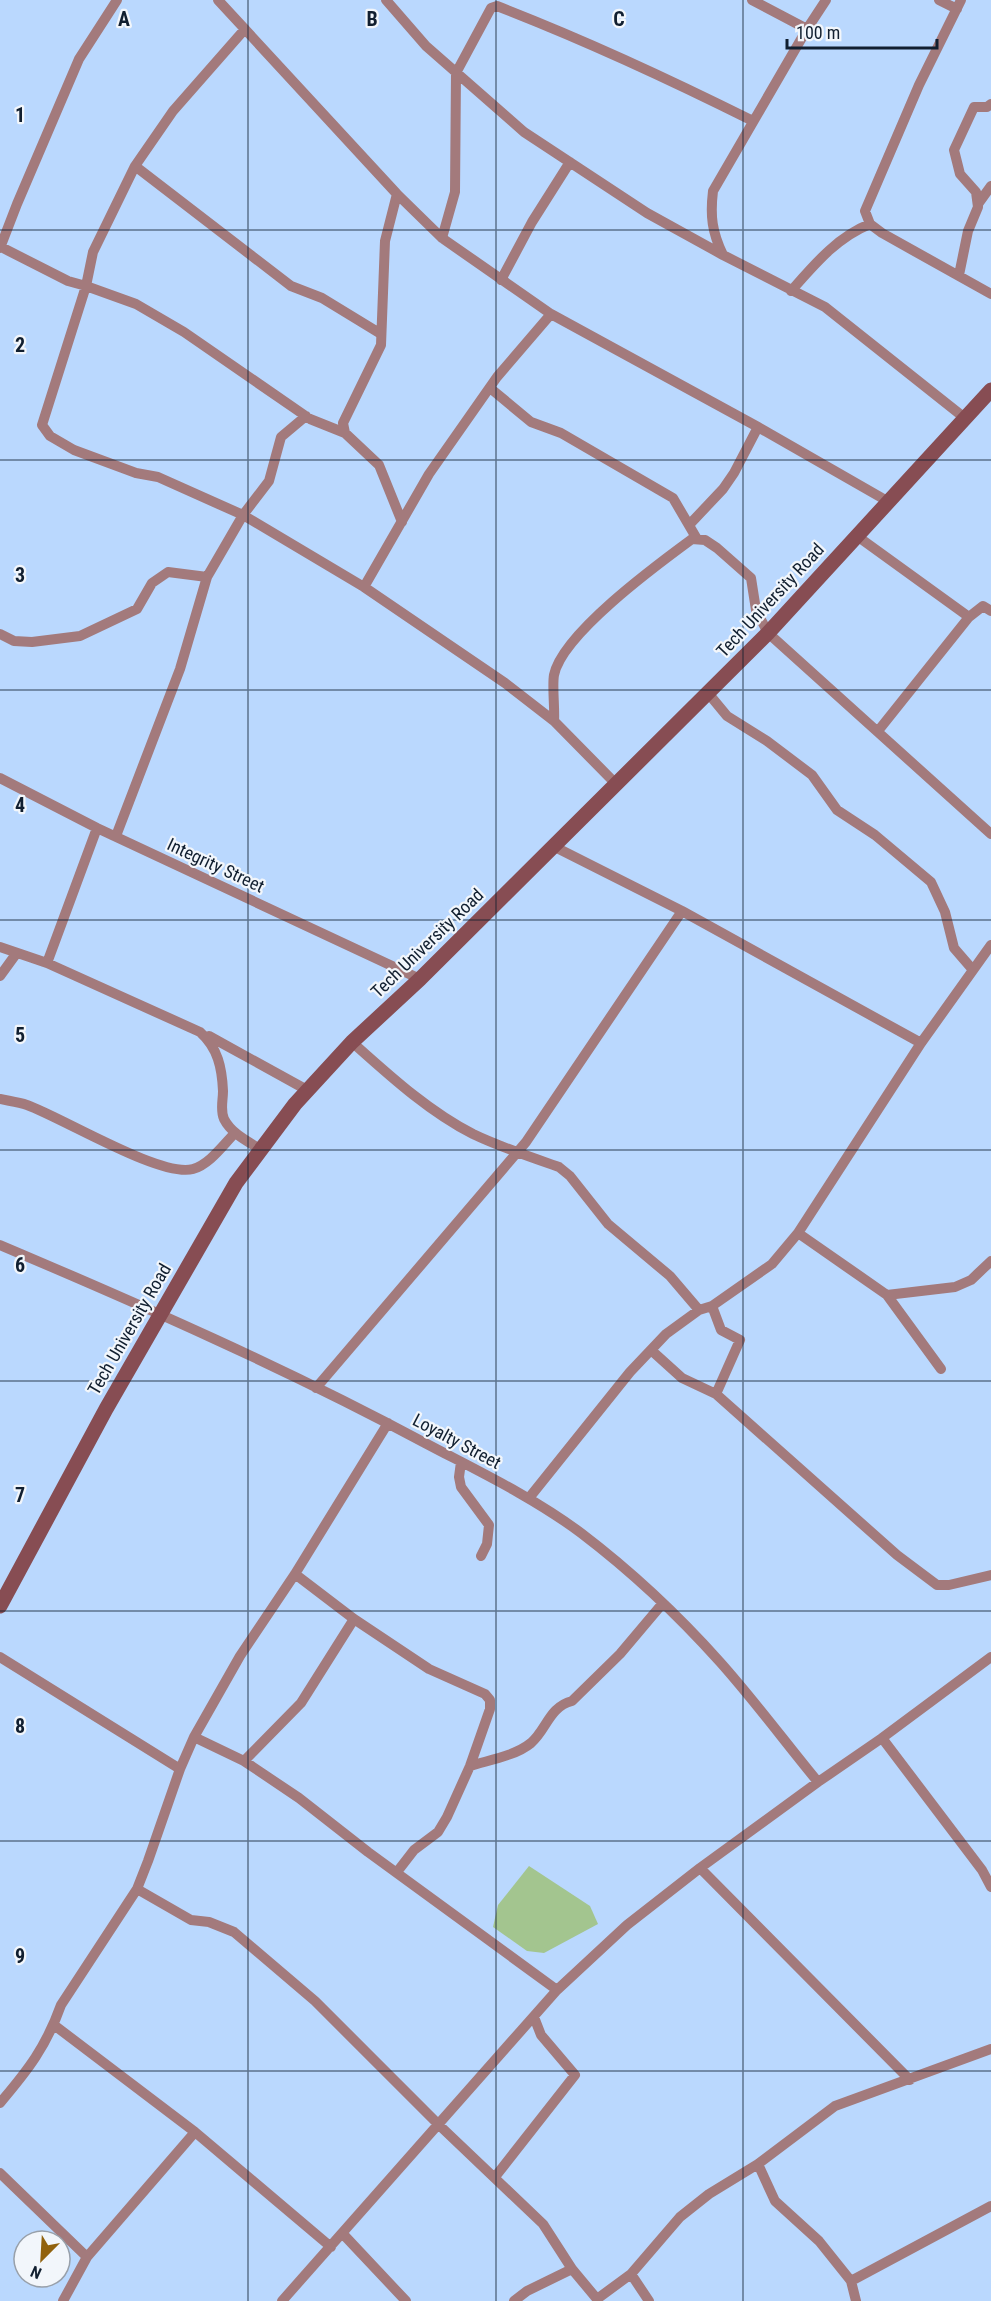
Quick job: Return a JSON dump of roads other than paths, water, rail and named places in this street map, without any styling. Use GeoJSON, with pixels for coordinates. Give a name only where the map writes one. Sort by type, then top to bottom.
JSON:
{"type":"FeatureCollection","features":[{"type":"Feature","properties":{"kind":"street"},"geometry":{"type":"LineString","coordinates":[[117,0],[79,59],[0,247],[68,281],[146,309],[184,332],[306,416],[345,433],[379,465],[402,522]]}},
{"type":"Feature","properties":{"kind":"street"},"geometry":{"type":"LineString","coordinates":[[218,0],[397,194],[442,238],[551,314],[758,427],[889,502]]}},
{"type":"Feature","properties":{"kind":"street"},"geometry":{"type":"LineString","coordinates":[[386,0],[426,46],[524,132],[647,213],[825,307],[966,419]]}},
{"type":"Feature","properties":{"kind":"street"},"geometry":{"type":"LineString","coordinates":[[752,0],[807,29]]}},
{"type":"Feature","properties":{"kind":"street"},"geometry":{"type":"LineString","coordinates":[[723,255],[710,215],[713,191],[826,0]]}},
{"type":"Feature","properties":{"kind":"street"},"geometry":{"type":"LineString","coordinates":[[939,0],[959,5],[919,85],[865,211],[870,224],[991,294]]}},
{"type":"Feature","properties":{"kind":"street"},"geometry":{"type":"LineString","coordinates":[[442,238],[455,192],[456,73],[491,8],[498,6],[557,29],[660,75],[753,121]]}},
{"type":"Feature","properties":{"kind":"street"},"geometry":{"type":"LineString","coordinates":[[245,29],[172,111],[135,166],[93,252],[86,286],[42,425],[50,436],[74,450],[136,473],[158,477],[243,515],[364,587],[505,683],[554,721],[616,784]]}},
{"type":"Feature","properties":{"kind":"street"},"geometry":{"type":"LineString","coordinates":[[978,204],[976,192],[960,174],[954,150],[974,107],[987,107],[991,104]]}},
{"type":"Feature","properties":{"kind":"street"},"geometry":{"type":"LineString","coordinates":[[501,280],[532,222],[570,162]]}},
{"type":"Feature","properties":{"kind":"street"},"geometry":{"type":"LineString","coordinates":[[135,166],[291,286],[322,298],[381,334]]}},
{"type":"Feature","properties":{"kind":"street"},"geometry":{"type":"LineString","coordinates":[[959,275],[968,231],[978,204],[991,186]]}},
{"type":"Feature","properties":{"kind":"street"},"geometry":{"type":"LineString","coordinates":[[345,433],[343,423],[381,345],[385,241],[397,194]]}},
{"type":"Feature","properties":{"kind":"street"},"geometry":{"type":"LineString","coordinates":[[791,291],[820,257],[854,230],[870,224]]}},
{"type":"Feature","properties":{"kind":"street"},"geometry":{"type":"LineString","coordinates":[[364,587],[429,474],[490,388],[551,314]]}},
{"type":"Feature","properties":{"kind":"street"},"geometry":{"type":"LineString","coordinates":[[490,388],[531,422],[561,433],[673,498],[697,539]]}},
{"type":"Feature","properties":{"kind":"street","name":"Tech University Road"},"geometry":{"type":"LineString","coordinates":[[0,1605],[160,1312],[236,1183],[307,1090],[352,1042],[420,979],[768,633],[991,390]]}},
{"type":"Feature","properties":{"kind":"street"},"geometry":{"type":"LineString","coordinates":[[116,836],[180,669],[207,577],[243,515],[268,481],[281,437],[306,416]]}},
{"type":"Feature","properties":{"kind":"street"},"geometry":{"type":"LineString","coordinates":[[689,525],[723,489],[758,427]]}},
{"type":"Feature","properties":{"kind":"street"},"geometry":{"type":"LineString","coordinates":[[857,536],[969,617]]}},
{"type":"Feature","properties":{"kind":"street"},"geometry":{"type":"LineString","coordinates":[[554,721],[554,674],[570,644],[634,583],[692,539],[705,540],[750,578],[756,610],[768,633],[991,834]]}},
{"type":"Feature","properties":{"kind":"street"},"geometry":{"type":"LineString","coordinates":[[0,634],[14,641],[23,642],[80,636],[137,609],[152,583],[168,572],[207,577]]}},
{"type":"Feature","properties":{"kind":"street"},"geometry":{"type":"LineString","coordinates":[[878,731],[969,617],[987,609],[991,597]]}},
{"type":"Feature","properties":{"kind":"street"},"geometry":{"type":"LineString","coordinates":[[708,693],[727,716],[767,741],[812,775],[837,810],[875,835],[931,882],[945,912],[954,948],[973,970]]}},
{"type":"Feature","properties":{"kind":"street","name":"Integrity Street"},"geometry":{"type":"LineString","coordinates":[[0,778],[97,828],[420,979]]}},
{"type":"Feature","properties":{"kind":"street"},"geometry":{"type":"LineString","coordinates":[[47,963],[97,828]]}},
{"type":"Feature","properties":{"kind":"street"},"geometry":{"type":"LineString","coordinates":[[553,846],[682,911],[921,1043]]}},
{"type":"Feature","properties":{"kind":"street"},"geometry":{"type":"LineString","coordinates":[[316,1388],[518,1153],[682,911]]}},
{"type":"Feature","properties":{"kind":"street"},"geometry":{"type":"LineString","coordinates":[[529,1498],[630,1372],[666,1334],[699,1310],[712,1306],[772,1264],[798,1233],[921,1043],[991,945]]}},
{"type":"Feature","properties":{"kind":"street"},"geometry":{"type":"LineString","coordinates":[[0,947],[47,963],[200,1032],[307,1090]]}},
{"type":"Feature","properties":{"kind":"street"},"geometry":{"type":"LineString","coordinates":[[0,976],[15,954]]}},
{"type":"Feature","properties":{"kind":"street"},"geometry":{"type":"LineString","coordinates":[[200,1032],[215,1048],[221,1071],[222,1110],[225,1119],[235,1133],[260,1149]]}},
{"type":"Feature","properties":{"kind":"street"},"geometry":{"type":"LineString","coordinates":[[352,1042],[437,1112],[472,1133],[518,1153],[559,1167],[570,1176],[608,1224],[670,1276],[699,1310]]}},
{"type":"Feature","properties":{"kind":"street"},"geometry":{"type":"LineString","coordinates":[[0,1099],[28,1106],[134,1155],[171,1168],[193,1169],[211,1159],[235,1133]]}},
{"type":"Feature","properties":{"kind":"street"},"geometry":{"type":"LineString","coordinates":[[798,1233],[887,1295],[941,1370]]}},
{"type":"Feature","properties":{"kind":"street","name":"Loyalty Street"},"geometry":{"type":"LineString","coordinates":[[0,1245],[160,1312],[388,1423],[529,1498],[580,1532],[637,1578],[720,1662],[818,1782]]}},
{"type":"Feature","properties":{"kind":"street"},"geometry":{"type":"LineString","coordinates":[[887,1295],[955,1287],[971,1280],[991,1261]]}},
{"type":"Feature","properties":{"kind":"street"},"geometry":{"type":"LineString","coordinates":[[712,1306],[721,1330],[740,1340],[716,1394]]}},
{"type":"Feature","properties":{"kind":"street"},"geometry":{"type":"LineString","coordinates":[[651,1350],[682,1378],[716,1394],[897,1555],[938,1585],[949,1585],[991,1575]]}},
{"type":"Feature","properties":{"kind":"street"},"geometry":{"type":"LineString","coordinates":[[0,2103],[33,2064],[54,2025],[61,2005],[136,1889],[194,1737],[240,1656],[295,1574],[388,1423]]}},
{"type":"Feature","properties":{"kind":"street"},"geometry":{"type":"LineString","coordinates":[[461,1462],[459,1477],[461,1487],[489,1525],[487,1544],[481,1556]]}},
{"type":"Feature","properties":{"kind":"street"},"geometry":{"type":"LineString","coordinates":[[295,1574],[354,1619],[429,1669],[485,1694],[490,1700],[490,1709],[470,1766],[447,1817],[438,1832],[414,1850],[397,1872]]}},
{"type":"Feature","properties":{"kind":"street"},"geometry":{"type":"LineString","coordinates":[[470,1766],[519,1750],[530,1744],[539,1735],[554,1710],[563,1703],[572,1701],[620,1654],[663,1604]]}},
{"type":"Feature","properties":{"kind":"street"},"geometry":{"type":"LineString","coordinates":[[244,1761],[301,1703],[354,1619]]}},
{"type":"Feature","properties":{"kind":"street"},"geometry":{"type":"LineString","coordinates":[[0,1657],[180,1769]]}},
{"type":"Feature","properties":{"kind":"street"},"geometry":{"type":"LineString","coordinates":[[282,2301],[557,1990],[627,1925],[700,1868],[991,1658]]}},
{"type":"Feature","properties":{"kind":"street"},"geometry":{"type":"LineString","coordinates":[[194,1737],[244,1761],[299,1798],[368,1852],[557,1990]]}},
{"type":"Feature","properties":{"kind":"street"},"geometry":{"type":"LineString","coordinates":[[882,1738],[981,1870],[991,1887]]}},
{"type":"Feature","properties":{"kind":"street"},"geometry":{"type":"LineString","coordinates":[[700,1868],[910,2080]]}},
{"type":"Feature","properties":{"kind":"street"},"geometry":{"type":"LineString","coordinates":[[136,1889],[191,1920],[209,1922],[234,1932],[315,2001],[439,2125],[543,2224],[572,2269],[597,2299],[631,2274],[680,2217],[709,2194],[758,2164],[835,2106],[991,2049]]}},
{"type":"Feature","properties":{"kind":"street"},"geometry":{"type":"LineString","coordinates":[[495,2178],[575,2075],[541,2035],[534,2017]]}},
{"type":"Feature","properties":{"kind":"street"},"geometry":{"type":"LineString","coordinates":[[54,2025],[195,2132],[331,2247]]}},
{"type":"Feature","properties":{"kind":"street"},"geometry":{"type":"LineString","coordinates":[[63,2301],[87,2257],[195,2132]]}},
{"type":"Feature","properties":{"kind":"street"},"geometry":{"type":"LineString","coordinates":[[758,2164],[775,2201],[819,2241],[851,2281],[856,2301]]}},
{"type":"Feature","properties":{"kind":"street"},"geometry":{"type":"LineString","coordinates":[[0,2173],[87,2257]]}},
{"type":"Feature","properties":{"kind":"street"},"geometry":{"type":"LineString","coordinates":[[851,2281],[991,2206]]}},
{"type":"Feature","properties":{"kind":"street"},"geometry":{"type":"LineString","coordinates":[[343,2234],[406,2301]]}},
{"type":"Feature","properties":{"kind":"street"},"geometry":{"type":"LineString","coordinates":[[514,2301],[527,2291],[572,2269]]}},
{"type":"Feature","properties":{"kind":"street"},"geometry":{"type":"LineString","coordinates":[[631,2274],[649,2301]]}}]}
